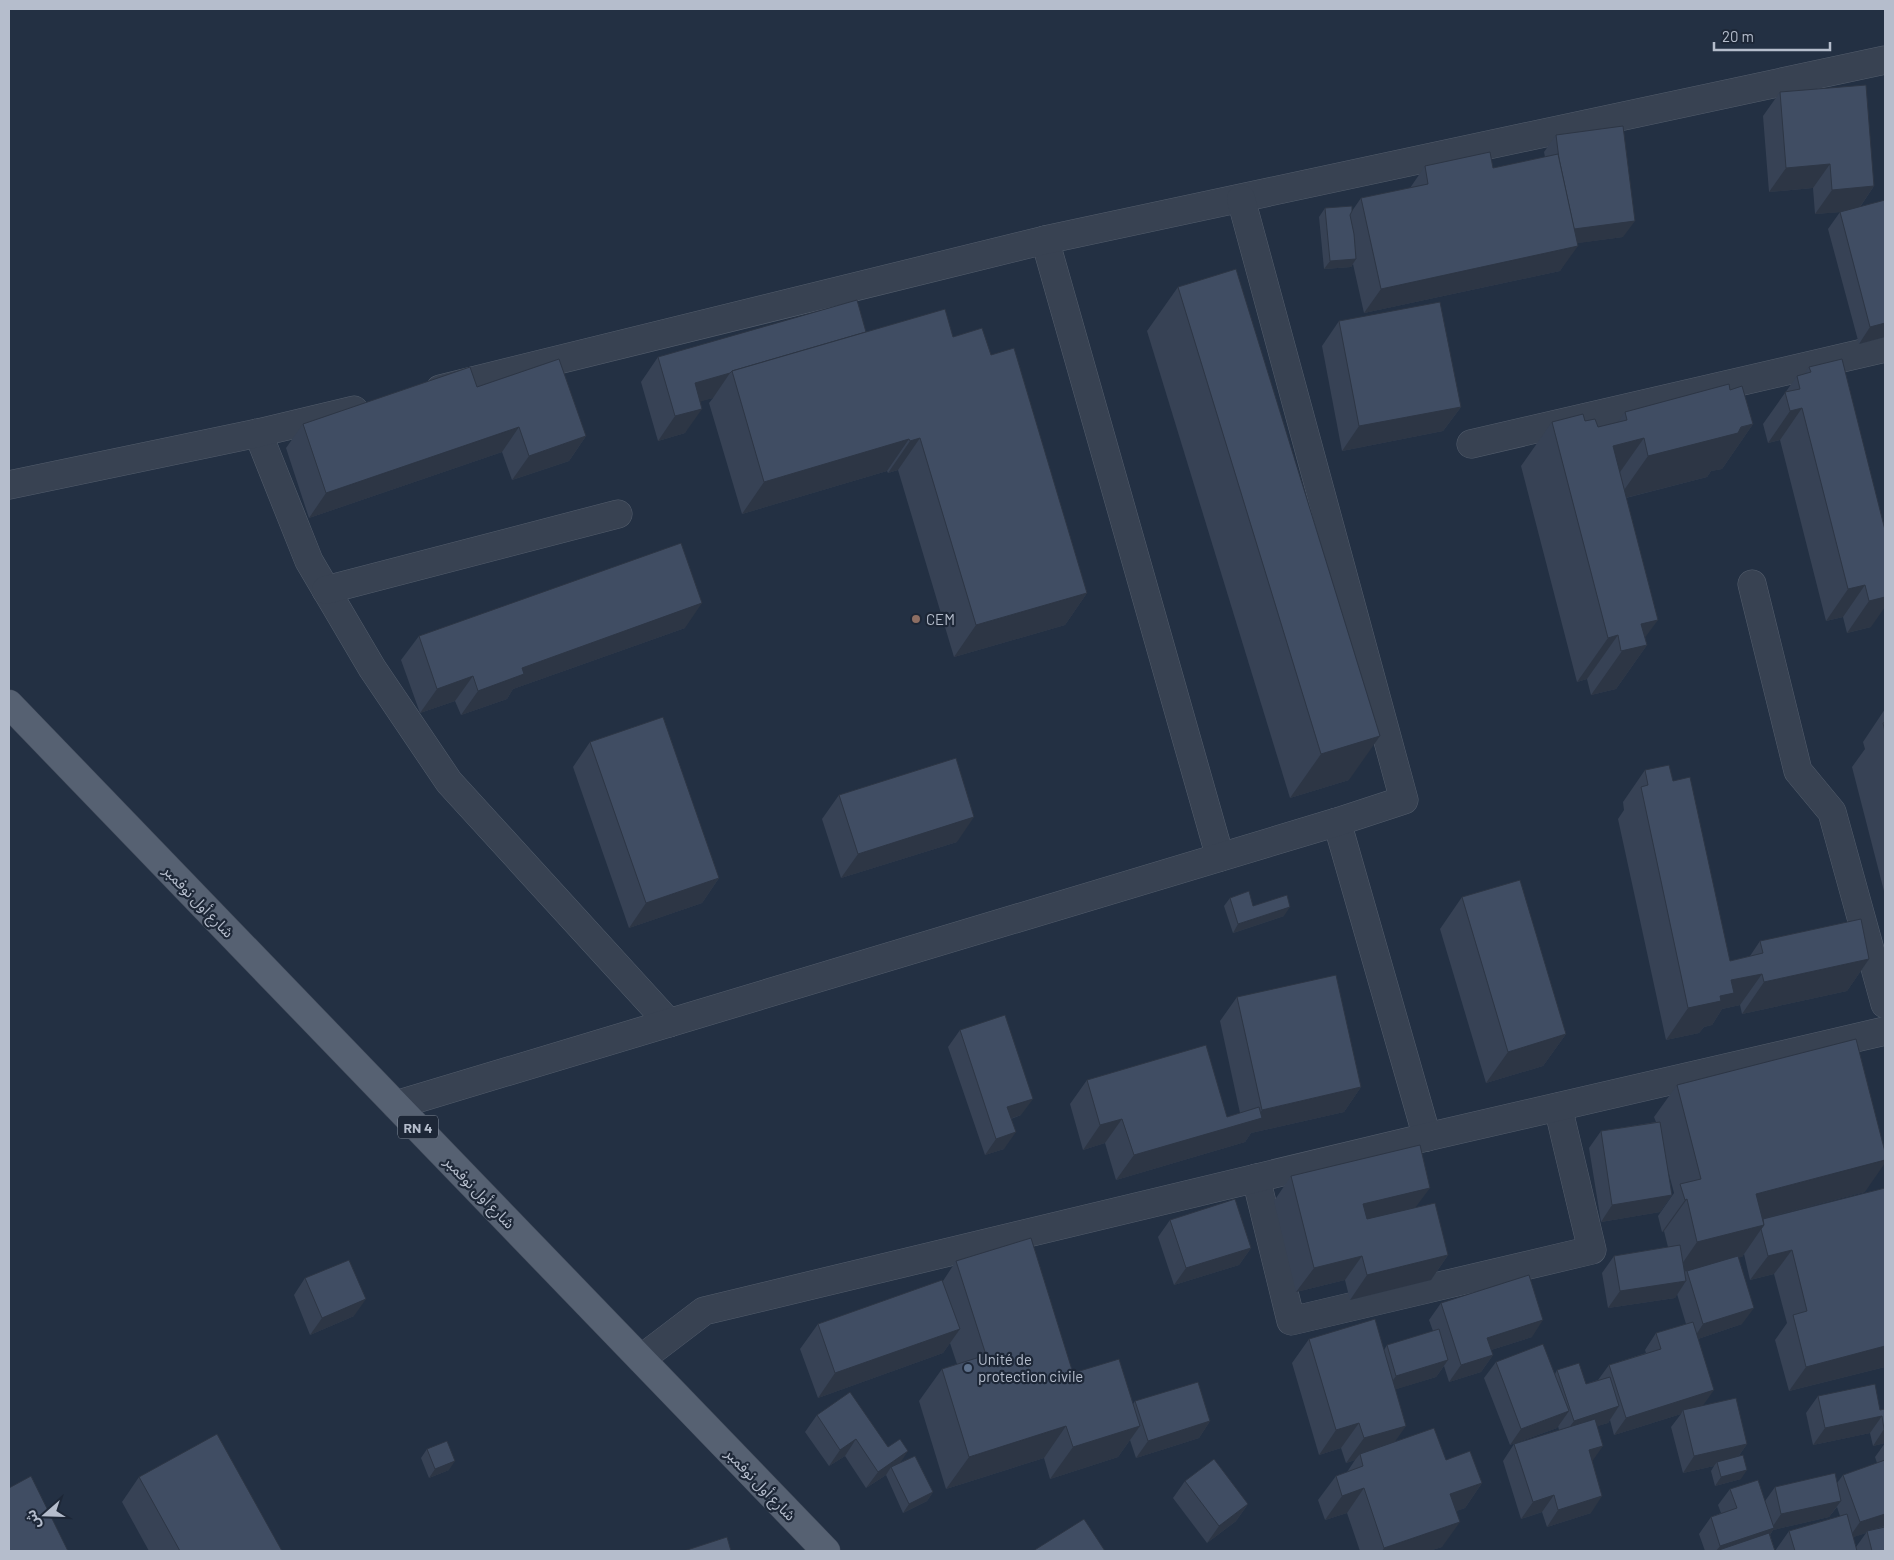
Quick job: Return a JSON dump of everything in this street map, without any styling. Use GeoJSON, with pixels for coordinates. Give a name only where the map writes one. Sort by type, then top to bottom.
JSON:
{"type":"FeatureCollection","features":[{"type":"Feature","properties":{"kind":"main road","name":"شارع أول نوفمبر"},"geometry":{"type":"LineString","coordinates":[[9,704],[826,1551]]}},
{"type":"Feature","properties":{"kind":"street"},"geometry":{"type":"LineString","coordinates":[[412,396],[1046,240],[1885,60]]}},
{"type":"Feature","properties":{"kind":"street"},"geometry":{"type":"LineString","coordinates":[[396,1105],[1337,822],[1404,800],[1241,199]]}},
{"type":"Feature","properties":{"kind":"street"},"geometry":{"type":"LineString","coordinates":[[1046,240],[1220,857]]}},
{"type":"Feature","properties":{"kind":"street"},"geometry":{"type":"LineString","coordinates":[[1471,444],[1885,348]]}},
{"type":"Feature","properties":{"kind":"street"},"geometry":{"type":"LineString","coordinates":[[9,485],[258,433],[373,405]]}},
{"type":"Feature","properties":{"kind":"street"},"geometry":{"type":"LineString","coordinates":[[258,433],[309,561],[372,668],[449,782],[669,1023]]}},
{"type":"Feature","properties":{"kind":"street"},"geometry":{"type":"LineString","coordinates":[[326,590],[618,514]]}},
{"type":"Feature","properties":{"kind":"street"},"geometry":{"type":"LineString","coordinates":[[1752,584],[1798,772],[1832,812],[1885,1004]]}},
{"type":"Feature","properties":{"kind":"street"},"geometry":{"type":"LineString","coordinates":[[1337,822],[1427,1137]]}},
{"type":"Feature","properties":{"kind":"street"},"geometry":{"type":"LineString","coordinates":[[640,1359],[704,1311],[1427,1137],[1885,1031]]}},
{"type":"Feature","properties":{"kind":"street"},"geometry":{"type":"LineString","coordinates":[[1256,1178],[1291,1321],[1301,1319],[1592,1250],[1558,1107]]}},
{"type":"Feature","properties":{"kind":"building"},"geometry":{"type":"Polygon","coordinates":[[[1866,85],[1874,186],[1832,190],[1830,164],[1786,168],[1780,92],[1866,85]]]}},
{"type":"Feature","properties":{"kind":"building"},"geometry":{"type":"Polygon","coordinates":[[[1623,126],[1635,221],[1574,229],[1559,159],[1556,135],[1623,126]]]}},
{"type":"Feature","properties":{"kind":"building"},"geometry":{"type":"Polygon","coordinates":[[[1490,152],[1493,168],[1558,154],[1578,246],[1381,289],[1361,198],[1428,184],[1425,166],[1490,152]]]}},
{"type":"Feature","properties":{"kind":"building"},"geometry":{"type":"Polygon","coordinates":[[[1885,200],[1885,323],[1870,327],[1840,212],[1885,200]]]}},
{"type":"Feature","properties":{"kind":"building"},"geometry":{"type":"Polygon","coordinates":[[[1352,206],[1350,215],[1356,259],[1330,261],[1325,208],[1352,206]]]}},
{"type":"Feature","properties":{"kind":"building"},"geometry":{"type":"Polygon","coordinates":[[[1236,269],[1380,736],[1321,754],[1178,287],[1236,269]]]}},
{"type":"Feature","properties":{"kind":"building"},"geometry":{"type":"Polygon","coordinates":[[[857,300],[866,332],[695,383],[702,409],[675,416],[658,357],[857,300]]]}},
{"type":"Feature","properties":{"kind":"building"},"geometry":{"type":"Polygon","coordinates":[[[1440,302],[1461,407],[1359,426],[1339,321],[1440,302]]]}},
{"type":"Feature","properties":{"kind":"building"},"geometry":{"type":"Polygon","coordinates":[[[945,309],[953,337],[982,328],[991,355],[1014,348],[1087,593],[976,625],[920,438],[910,441],[909,439],[764,482],[732,371],[945,309]]]}},
{"type":"Feature","properties":{"kind":"building"},"geometry":{"type":"Polygon","coordinates":[[[559,359],[586,436],[529,456],[519,427],[326,493],[303,424],[470,367],[477,387],[559,359]]]}},
{"type":"Feature","properties":{"kind":"building"},"geometry":{"type":"Polygon","coordinates":[[[1842,359],[1885,530],[1885,597],[1869,601],[1865,585],[1848,589],[1802,408],[1790,411],[1785,392],[1800,389],[1797,376],[1811,372],[1809,367],[1842,359]]]}},
{"type":"Feature","properties":{"kind":"building"},"geometry":{"type":"Polygon","coordinates":[[[1729,384],[1730,390],[1742,386],[1753,424],[1741,427],[1738,433],[1648,456],[1644,438],[1613,446],[1658,620],[1641,624],[1647,645],[1621,651],[1618,635],[1608,638],[1552,422],[1583,414],[1585,421],[1595,419],[1598,427],[1627,420],[1625,412],[1729,384]]]}},
{"type":"Feature","properties":{"kind":"building"},"geometry":{"type":"Polygon","coordinates":[[[681,543],[702,603],[522,668],[524,674],[478,691],[473,676],[437,689],[419,636],[681,543]]]}},
{"type":"Feature","properties":{"kind":"building"},"geometry":{"type":"Polygon","coordinates":[[[663,717],[719,878],[646,903],[590,742],[663,717]]]}},
{"type":"Feature","properties":{"kind":"building"},"geometry":{"type":"Polygon","coordinates":[[[956,758],[974,817],[858,854],[839,795],[956,758]]]}},
{"type":"Feature","properties":{"kind":"building"},"geometry":{"type":"Polygon","coordinates":[[[1669,765],[1673,781],[1690,777],[1730,961],[1763,953],[1760,941],[1861,919],[1869,959],[1764,982],[1762,974],[1731,980],[1734,993],[1720,996],[1721,1001],[1688,1008],[1641,787],[1648,785],[1645,770],[1669,765]]]}},
{"type":"Feature","properties":{"kind":"building"},"geometry":{"type":"Polygon","coordinates":[[[1520,880],[1566,1034],[1508,1052],[1462,897],[1520,880]]]}},
{"type":"Feature","properties":{"kind":"building"},"geometry":{"type":"Polygon","coordinates":[[[1249,891],[1253,906],[1287,895],[1290,907],[1238,924],[1230,898],[1249,891]]]}},
{"type":"Feature","properties":{"kind":"building"},"geometry":{"type":"Polygon","coordinates":[[[1336,975],[1361,1087],[1262,1110],[1237,997],[1336,975]]]}},
{"type":"Feature","properties":{"kind":"building"},"geometry":{"type":"Polygon","coordinates":[[[1005,1015],[1033,1099],[1007,1107],[1016,1132],[996,1139],[960,1030],[1005,1015]]]}},
{"type":"Feature","properties":{"kind":"building"},"geometry":{"type":"Polygon","coordinates":[[[1856,1039],[1885,1152],[1885,1160],[1756,1194],[1764,1225],[1697,1242],[1687,1199],[1685,1200],[1680,1184],[1701,1179],[1677,1085],[1856,1039]]]}},
{"type":"Feature","properties":{"kind":"building"},"geometry":{"type":"Polygon","coordinates":[[[1206,1045],[1227,1117],[1259,1107],[1262,1118],[1134,1155],[1122,1119],[1100,1125],[1087,1080],[1206,1045]]]}},
{"type":"Feature","properties":{"kind":"building"},"geometry":{"type":"Polygon","coordinates":[[[1660,1122],[1672,1195],[1612,1205],[1601,1131],[1660,1122]]]}},
{"type":"Feature","properties":{"kind":"building"},"geometry":{"type":"Polygon","coordinates":[[[1420,1145],[1430,1188],[1363,1204],[1367,1219],[1435,1203],[1448,1255],[1367,1275],[1362,1256],[1314,1268],[1291,1176],[1420,1145]]]}},
{"type":"Feature","properties":{"kind":"building"},"geometry":{"type":"Polygon","coordinates":[[[1885,1188],[1885,1346],[1806,1367],[1793,1315],[1807,1311],[1792,1250],[1768,1256],[1761,1229],[1764,1225],[1763,1219],[1885,1188]]]}},
{"type":"Feature","properties":{"kind":"building"},"geometry":{"type":"Polygon","coordinates":[[[1235,1199],[1251,1248],[1186,1268],[1170,1220],[1235,1199]]]}},
{"type":"Feature","properties":{"kind":"building"},"geometry":{"type":"Polygon","coordinates":[[[1031,1238],[1073,1373],[1119,1359],[1140,1426],[1073,1447],[1066,1426],[969,1457],[942,1369],[986,1355],[956,1261],[1031,1238]]]}},
{"type":"Feature","properties":{"kind":"building"},"geometry":{"type":"Polygon","coordinates":[[[1680,1245],[1686,1281],[1620,1291],[1614,1256],[1680,1245]]]}},
{"type":"Feature","properties":{"kind":"building"},"geometry":{"type":"Polygon","coordinates":[[[1738,1256],[1754,1308],[1703,1324],[1687,1271],[1738,1256]]]}},
{"type":"Feature","properties":{"kind":"building"},"geometry":{"type":"Polygon","coordinates":[[[349,1260],[366,1299],[322,1318],[305,1278],[349,1260]]]}},
{"type":"Feature","properties":{"kind":"building"},"geometry":{"type":"Polygon","coordinates":[[[1529,1275],[1543,1320],[1487,1338],[1493,1355],[1461,1365],[1441,1303],[1529,1275]]]}},
{"type":"Feature","properties":{"kind":"building"},"geometry":{"type":"Polygon","coordinates":[[[942,1280],[960,1329],[835,1373],[818,1324],[942,1280]]]}},
{"type":"Feature","properties":{"kind":"building"},"geometry":{"type":"Polygon","coordinates":[[[1375,1319],[1406,1426],[1364,1438],[1359,1423],[1336,1430],[1309,1339],[1375,1319]]]}},
{"type":"Feature","properties":{"kind":"building"},"geometry":{"type":"Polygon","coordinates":[[[1693,1322],[1714,1390],[1626,1418],[1609,1365],[1661,1349],[1656,1333],[1693,1322]]]}},
{"type":"Feature","properties":{"kind":"building"},"geometry":{"type":"Polygon","coordinates":[[[1439,1329],[1448,1360],[1396,1376],[1387,1345],[1439,1329]]]}},
{"type":"Feature","properties":{"kind":"building"},"geometry":{"type":"Polygon","coordinates":[[[1543,1344],[1569,1411],[1521,1429],[1496,1362],[1543,1344]]]}},
{"type":"Feature","properties":{"kind":"building"},"geometry":{"type":"Polygon","coordinates":[[[1579,1363],[1586,1384],[1610,1377],[1619,1406],[1574,1421],[1557,1370],[1579,1363]]]}},
{"type":"Feature","properties":{"kind":"building"},"geometry":{"type":"Polygon","coordinates":[[[1198,1382],[1210,1421],[1148,1441],[1135,1401],[1198,1382]]]}},
{"type":"Feature","properties":{"kind":"building"},"geometry":{"type":"Polygon","coordinates":[[[1875,1384],[1880,1410],[1885,1409],[1885,1429],[1882,1416],[1825,1428],[1818,1396],[1875,1384]]]}},
{"type":"Feature","properties":{"kind":"building"},"geometry":{"type":"Polygon","coordinates":[[[850,1392],[888,1447],[900,1439],[908,1451],[878,1472],[856,1439],[840,1450],[817,1415],[850,1392]]]}},
{"type":"Feature","properties":{"kind":"building"},"geometry":{"type":"Polygon","coordinates":[[[1736,1398],[1747,1444],[1694,1456],[1683,1410],[1736,1398]]]}},
{"type":"Feature","properties":{"kind":"building"},"geometry":{"type":"Polygon","coordinates":[[[1595,1419],[1603,1446],[1589,1450],[1602,1496],[1558,1510],[1554,1495],[1533,1502],[1514,1444],[1595,1419]]]}},
{"type":"Feature","properties":{"kind":"building"},"geometry":{"type":"Polygon","coordinates":[[[1434,1428],[1446,1460],[1470,1451],[1482,1483],[1450,1494],[1460,1522],[1384,1548],[1364,1488],[1342,1496],[1336,1476],[1363,1466],[1360,1454],[1434,1428]]]}},
{"type":"Feature","properties":{"kind":"building"},"geometry":{"type":"Polygon","coordinates":[[[217,1434],[282,1551],[180,1551],[139,1477],[217,1434]]]}},
{"type":"Feature","properties":{"kind":"building"},"geometry":{"type":"Polygon","coordinates":[[[447,1441],[455,1461],[435,1469],[427,1449],[447,1441]]]}},
{"type":"Feature","properties":{"kind":"building"},"geometry":{"type":"Polygon","coordinates":[[[1743,1455],[1747,1470],[1721,1477],[1717,1462],[1743,1455]]]}},
{"type":"Feature","properties":{"kind":"building"},"geometry":{"type":"Polygon","coordinates":[[[915,1456],[933,1492],[909,1504],[891,1467],[915,1456]]]}},
{"type":"Feature","properties":{"kind":"building"},"geometry":{"type":"Polygon","coordinates":[[[1214,1459],[1248,1504],[1219,1526],[1185,1481],[1214,1459]]]}},
{"type":"Feature","properties":{"kind":"building"},"geometry":{"type":"Polygon","coordinates":[[[1885,1460],[1885,1514],[1860,1522],[1843,1475],[1885,1460]]]}},
{"type":"Feature","properties":{"kind":"building"},"geometry":{"type":"Polygon","coordinates":[[[1835,1473],[1841,1501],[1781,1514],[1775,1487],[1835,1473]]]}},
{"type":"Feature","properties":{"kind":"building"},"geometry":{"type":"Polygon","coordinates":[[[31,1476],[68,1551],[9,1551],[9,1488],[31,1476]]]}},
{"type":"Feature","properties":{"kind":"building"},"geometry":{"type":"Polygon","coordinates":[[[1758,1480],[1774,1528],[1720,1546],[1711,1517],[1737,1508],[1730,1489],[1758,1480]]]}},
{"type":"Feature","properties":{"kind":"building"},"geometry":{"type":"Polygon","coordinates":[[[1847,1514],[1857,1551],[1795,1551],[1789,1531],[1847,1514]]]}},
{"type":"Feature","properties":{"kind":"building"},"geometry":{"type":"Polygon","coordinates":[[[1084,1519],[1105,1551],[1033,1551],[1084,1519]]]}},
{"type":"Feature","properties":{"kind":"building"},"geometry":{"type":"Polygon","coordinates":[[[1885,1527],[1885,1551],[1872,1551],[1867,1531],[1885,1527]]]}},
{"type":"Feature","properties":{"kind":"building"},"geometry":{"type":"Polygon","coordinates":[[[1769,1533],[1775,1551],[1719,1551],[1719,1550],[1769,1533]]]}},
{"type":"Feature","properties":{"kind":"building"},"geometry":{"type":"Polygon","coordinates":[[[727,1537],[731,1551],[684,1551],[727,1537]]]}},
{"type":"Feature","properties":{"kind":"place","name":"CEM"},"geometry":{"type":"Point","coordinates":[916,619]}},
{"type":"Feature","properties":{"kind":"place","name":"Unité de protection civile"},"geometry":{"type":"Point","coordinates":[968,1368]}}]}
